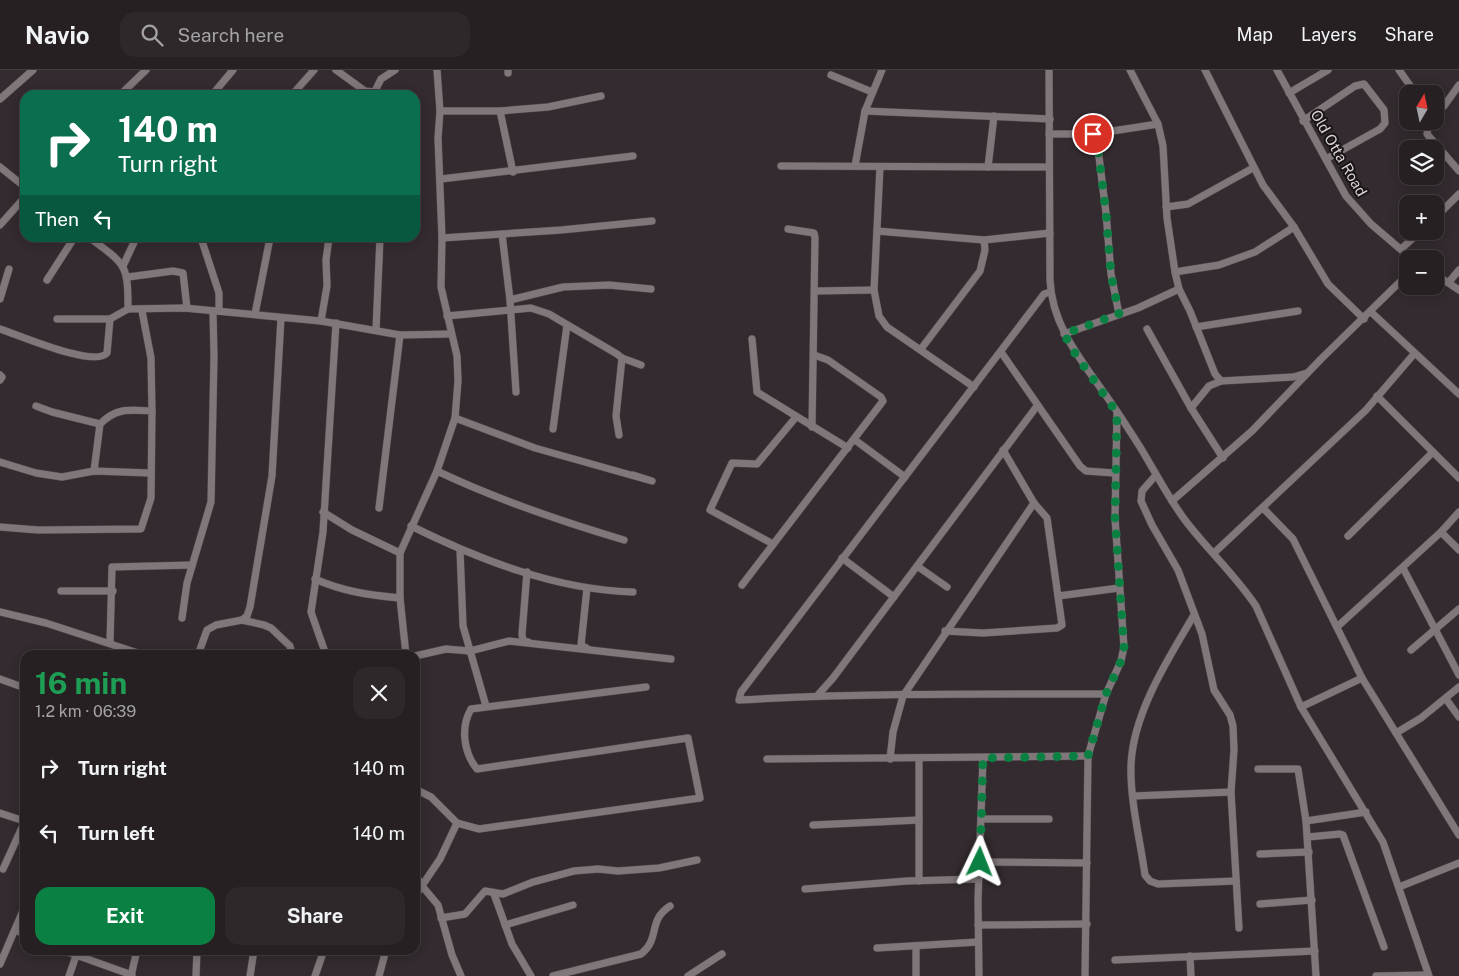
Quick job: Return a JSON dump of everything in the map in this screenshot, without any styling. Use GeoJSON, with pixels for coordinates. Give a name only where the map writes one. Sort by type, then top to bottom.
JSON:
{"type":"FeatureCollection","features":[{"type":"Feature","properties":{"kind":"street"},"geometry":{"type":"LineString","coordinates":[[0,99],[33,70]]}},
{"type":"Feature","properties":{"kind":"street"},"geometry":{"type":"LineString","coordinates":[[125,90],[146,70]]}},
{"type":"Feature","properties":{"kind":"street"},"geometry":{"type":"LineString","coordinates":[[216,90],[233,70]]}},
{"type":"Feature","properties":{"kind":"street"},"geometry":{"type":"LineString","coordinates":[[296,90],[314,70]]}},
{"type":"Feature","properties":{"kind":"street"},"geometry":{"type":"LineString","coordinates":[[336,70],[359,90]]}},
{"type":"Feature","properties":{"kind":"street"},"geometry":{"type":"LineString","coordinates":[[375,90],[381,79],[396,70]]}},
{"type":"Feature","properties":{"kind":"street"},"geometry":{"type":"LineString","coordinates":[[405,650],[400,598],[400,553],[437,471],[455,418],[458,381],[457,356],[441,288],[441,179],[438,138],[440,111],[437,70]]}},
{"type":"Feature","properties":{"kind":"street"},"geometry":{"type":"LineString","coordinates":[[855,166],[865,111],[882,70]]}},
{"type":"Feature","properties":{"kind":"street"},"geometry":{"type":"LineString","coordinates":[[1048,70],[1050,119],[1050,292],[1064,334],[1076,355],[1117,413],[1172,502],[1189,526],[1214,552],[1256,606],[1301,706],[1383,842],[1428,975],[1376,976]]}},
{"type":"Feature","properties":{"kind":"street"},"geometry":{"type":"LineString","coordinates":[[1130,70],[1158,124],[1162,146],[1166,207],[1179,289],[1215,374],[1221,381]]}},
{"type":"Feature","properties":{"kind":"street"},"geometry":{"type":"LineString","coordinates":[[1205,70],[1253,168],[1296,230],[1328,284],[1364,319]]}},
{"type":"Feature","properties":{"kind":"street","name":"Old Otta Road"},"geometry":{"type":"LineString","coordinates":[[1277,70],[1303,121],[1354,207],[1401,249]]}},
{"type":"Feature","properties":{"kind":"street"},"geometry":{"type":"LineString","coordinates":[[1289,93],[1328,70]]}},
{"type":"Feature","properties":{"kind":"street"},"geometry":{"type":"LineString","coordinates":[[1399,70],[1410,85]]}},
{"type":"Feature","properties":{"kind":"street"},"geometry":{"type":"LineString","coordinates":[[831,75],[872,92]]}},
{"type":"Feature","properties":{"kind":"street"},"geometry":{"type":"LineString","coordinates":[[1303,121],[1355,86],[1364,84],[1384,110],[1385,124],[1380,129],[1326,159]]}},
{"type":"Feature","properties":{"kind":"street"},"geometry":{"type":"LineString","coordinates":[[1444,106],[1459,85]]}},
{"type":"Feature","properties":{"kind":"street"},"geometry":{"type":"LineString","coordinates":[[440,111],[500,111],[548,107],[601,96]]}},
{"type":"Feature","properties":{"kind":"street"},"geometry":{"type":"LineString","coordinates":[[500,111],[513,172]]}},
{"type":"Feature","properties":{"kind":"street"},"geometry":{"type":"LineString","coordinates":[[865,111],[1050,119]]}},
{"type":"Feature","properties":{"kind":"street"},"geometry":{"type":"LineString","coordinates":[[988,167],[994,116]]}},
{"type":"Feature","properties":{"kind":"street"},"geometry":{"type":"LineString","coordinates":[[1049,134],[1096,133],[1158,124]]}},
{"type":"Feature","properties":{"kind":"street"},"geometry":{"type":"LineString","coordinates":[[1428,130],[1427,134],[1459,171]]}},
{"type":"Feature","properties":{"kind":"street"},"geometry":{"type":"LineString","coordinates":[[1096,133],[1111,274],[1119,314]]}},
{"type":"Feature","properties":{"kind":"street"},"geometry":{"type":"LineString","coordinates":[[441,179],[513,172],[633,156]]}},
{"type":"Feature","properties":{"kind":"street"},"geometry":{"type":"LineString","coordinates":[[781,166],[1049,168]]}},
{"type":"Feature","properties":{"kind":"street"},"geometry":{"type":"LineString","coordinates":[[0,167],[20,183]]}},
{"type":"Feature","properties":{"kind":"street"},"geometry":{"type":"LineString","coordinates":[[880,167],[874,290],[882,322],[974,387]]}},
{"type":"Feature","properties":{"kind":"street"},"geometry":{"type":"LineString","coordinates":[[1166,207],[1188,204],[1253,168]]}},
{"type":"Feature","properties":{"kind":"street"},"geometry":{"type":"LineString","coordinates":[[1444,209],[1459,194]]}},
{"type":"Feature","properties":{"kind":"street"},"geometry":{"type":"LineString","coordinates":[[0,225],[20,203]]}},
{"type":"Feature","properties":{"kind":"street"},"geometry":{"type":"LineString","coordinates":[[442,238],[652,220]]}},
{"type":"Feature","properties":{"kind":"street"},"geometry":{"type":"LineString","coordinates":[[788,229],[814,233],[816,291],[812,427]]}},
{"type":"Feature","properties":{"kind":"street"},"geometry":{"type":"LineString","coordinates":[[1175,272],[1219,265],[1255,252],[1296,230]]}},
{"type":"Feature","properties":{"kind":"street"},"geometry":{"type":"LineString","coordinates":[[878,231],[984,240],[1050,233]]}},
{"type":"Feature","properties":{"kind":"street"},"geometry":{"type":"LineString","coordinates":[[502,234],[511,311],[516,392]]}},
{"type":"Feature","properties":{"kind":"street"},"geometry":{"type":"LineString","coordinates":[[921,349],[980,271],[985,250],[984,240]]}},
{"type":"Feature","properties":{"kind":"street"},"geometry":{"type":"LineString","coordinates":[[1401,249],[1411,240]]}},
{"type":"Feature","properties":{"kind":"street"},"geometry":{"type":"LineString","coordinates":[[47,280],[71,242]]}},
{"type":"Feature","properties":{"kind":"street"},"geometry":{"type":"LineString","coordinates":[[96,242],[115,256],[123,266],[128,277],[128,309]]}},
{"type":"Feature","properties":{"kind":"street"},"geometry":{"type":"LineString","coordinates":[[123,266],[134,242]]}},
{"type":"Feature","properties":{"kind":"street"},"geometry":{"type":"LineString","coordinates":[[182,618],[186,583],[211,502],[214,358],[216,312],[220,293],[202,242]]}},
{"type":"Feature","properties":{"kind":"street"},"geometry":{"type":"LineString","coordinates":[[255,314],[269,242]]}},
{"type":"Feature","properties":{"kind":"street"},"geometry":{"type":"LineString","coordinates":[[321,321],[327,286],[326,260],[328,242]]}},
{"type":"Feature","properties":{"kind":"street"},"geometry":{"type":"LineString","coordinates":[[376,330],[380,242]]}},
{"type":"Feature","properties":{"kind":"street"},"geometry":{"type":"LineString","coordinates":[[0,299],[9,269]]}},
{"type":"Feature","properties":{"kind":"street"},"geometry":{"type":"LineString","coordinates":[[1449,282],[1459,270]]}},
{"type":"Feature","properties":{"kind":"street"},"geometry":{"type":"LineString","coordinates":[[128,277],[173,271],[183,273],[187,308],[184,308]]}},
{"type":"Feature","properties":{"kind":"street"},"geometry":{"type":"LineString","coordinates":[[1444,279],[1459,290]]}},
{"type":"Feature","properties":{"kind":"street"},"geometry":{"type":"LineString","coordinates":[[1172,502],[1223,458],[1269,414],[1399,283]]}},
{"type":"Feature","properties":{"kind":"street"},"geometry":{"type":"LineString","coordinates":[[510,300],[563,287],[609,285],[652,290]]}},
{"type":"Feature","properties":{"kind":"street"},"geometry":{"type":"LineString","coordinates":[[1064,334],[1138,308],[1179,289]]}},
{"type":"Feature","properties":{"kind":"street"},"geometry":{"type":"LineString","coordinates":[[816,291],[874,290]]}},
{"type":"Feature","properties":{"kind":"street"},"geometry":{"type":"LineString","coordinates":[[1050,292],[1044,294],[842,558],[741,692],[739,700],[817,696],[903,696],[972,693],[1106,694]]}},
{"type":"Feature","properties":{"kind":"street"},"geometry":{"type":"LineString","coordinates":[[58,319],[110,319],[128,309],[142,311],[184,308],[321,321],[400,335],[451,334]]}},
{"type":"Feature","properties":{"kind":"street"},"geometry":{"type":"LineString","coordinates":[[447,316],[531,308],[549,314],[622,358],[640,365]]}},
{"type":"Feature","properties":{"kind":"street"},"geometry":{"type":"LineString","coordinates":[[0,527],[38,530],[141,529],[151,498],[152,411],[151,358],[142,311]]}},
{"type":"Feature","properties":{"kind":"street"},"geometry":{"type":"LineString","coordinates":[[1196,327],[1298,311]]}},
{"type":"Feature","properties":{"kind":"street"},"geometry":{"type":"LineString","coordinates":[[1371,312],[1459,394]]}},
{"type":"Feature","properties":{"kind":"street"},"geometry":{"type":"LineString","coordinates":[[242,620],[247,616],[250,607],[272,476],[281,318]]}},
{"type":"Feature","properties":{"kind":"street"},"geometry":{"type":"LineString","coordinates":[[0,329],[61,350],[93,358],[102,357],[107,353],[110,319]]}},
{"type":"Feature","properties":{"kind":"street"},"geometry":{"type":"LineString","coordinates":[[324,650],[311,612],[323,532],[336,323]]}},
{"type":"Feature","properties":{"kind":"street"},"geometry":{"type":"LineString","coordinates":[[552,429],[567,325]]}},
{"type":"Feature","properties":{"kind":"street"},"geometry":{"type":"LineString","coordinates":[[1147,328],[1191,408],[1223,458]]}},
{"type":"Feature","properties":{"kind":"street"},"geometry":{"type":"LineString","coordinates":[[379,508],[400,335]]}},
{"type":"Feature","properties":{"kind":"street"},"geometry":{"type":"LineString","coordinates":[[752,340],[757,392],[848,448]]}},
{"type":"Feature","properties":{"kind":"street"},"geometry":{"type":"LineString","coordinates":[[1001,352],[1080,466],[1086,471],[1114,473]]}},
{"type":"Feature","properties":{"kind":"street"},"geometry":{"type":"LineString","coordinates":[[1214,552],[1366,410],[1414,354]]}},
{"type":"Feature","properties":{"kind":"street"},"geometry":{"type":"LineString","coordinates":[[742,585],[883,401],[828,360],[814,355]]}},
{"type":"Feature","properties":{"kind":"street"},"geometry":{"type":"LineString","coordinates":[[619,435],[616,416],[622,358]]}},
{"type":"Feature","properties":{"kind":"street"},"geometry":{"type":"LineString","coordinates":[[1191,408],[1209,386],[1215,374]]}},
{"type":"Feature","properties":{"kind":"street"},"geometry":{"type":"LineString","coordinates":[[1209,386],[1221,381],[1293,377],[1307,374]]}},
{"type":"Feature","properties":{"kind":"street"},"geometry":{"type":"LineString","coordinates":[[0,375],[2,377],[0,380]]}},
{"type":"Feature","properties":{"kind":"street"},"geometry":{"type":"LineString","coordinates":[[1377,396],[1459,478]]}},
{"type":"Feature","properties":{"kind":"street"},"geometry":{"type":"LineString","coordinates":[[36,406],[100,424]]}},
{"type":"Feature","properties":{"kind":"street"},"geometry":{"type":"LineString","coordinates":[[817,696],[833,678],[1037,406]]}},
{"type":"Feature","properties":{"kind":"street"},"geometry":{"type":"LineString","coordinates":[[94,471],[100,424],[109,415],[123,409],[152,411]]}},
{"type":"Feature","properties":{"kind":"street"},"geometry":{"type":"LineString","coordinates":[[1085,976],[1088,756],[1106,694],[1121,661],[1124,647],[1119,588],[1114,473],[1117,413]]}},
{"type":"Feature","properties":{"kind":"street"},"geometry":{"type":"LineString","coordinates":[[773,544],[710,510],[732,463],[757,464],[796,417]]}},
{"type":"Feature","properties":{"kind":"street"},"geometry":{"type":"LineString","coordinates":[[455,418],[541,450],[652,480],[632,475]]}},
{"type":"Feature","properties":{"kind":"street"},"geometry":{"type":"LineString","coordinates":[[855,440],[905,477]]}},
{"type":"Feature","properties":{"kind":"street"},"geometry":{"type":"LineString","coordinates":[[945,631],[983,633],[1057,628],[1062,625],[1047,518],[1034,502],[1003,450]]}},
{"type":"Feature","properties":{"kind":"street"},"geometry":{"type":"LineString","coordinates":[[1348,536],[1433,452]]}},
{"type":"Feature","properties":{"kind":"street"},"geometry":{"type":"LineString","coordinates":[[0,462],[36,473],[62,477],[94,471],[150,473]]}},
{"type":"Feature","properties":{"kind":"street"},"geometry":{"type":"LineString","coordinates":[[437,471],[473,488],[543,516],[624,540]]}},
{"type":"Feature","properties":{"kind":"street"},"geometry":{"type":"LineString","coordinates":[[1156,476],[1142,491],[1141,501],[1152,525],[1178,570],[1202,634],[1214,690],[1230,715],[1233,726],[1231,792],[1238,928]]}},
{"type":"Feature","properties":{"kind":"street"},"geometry":{"type":"LineString","coordinates":[[890,759],[893,732],[903,696],[945,631],[1034,502]]}},
{"type":"Feature","properties":{"kind":"street"},"geometry":{"type":"LineString","coordinates":[[1263,508],[1293,539],[1362,678],[1459,835]]}},
{"type":"Feature","properties":{"kind":"street"},"geometry":{"type":"LineString","coordinates":[[324,512],[352,530],[400,553]]}},
{"type":"Feature","properties":{"kind":"street"},"geometry":{"type":"LineString","coordinates":[[1337,627],[1442,532],[1459,512]]}},
{"type":"Feature","properties":{"kind":"street"},"geometry":{"type":"LineString","coordinates":[[412,526],[460,550],[527,572],[587,588],[634,592]]}},
{"type":"Feature","properties":{"kind":"street"},"geometry":{"type":"LineString","coordinates":[[1442,532],[1459,550]]}},
{"type":"Feature","properties":{"kind":"street"},"geometry":{"type":"LineString","coordinates":[[460,550],[463,626],[486,706]]}},
{"type":"Feature","properties":{"kind":"street"},"geometry":{"type":"LineString","coordinates":[[842,558],[894,597]]}},
{"type":"Feature","properties":{"kind":"street"},"geometry":{"type":"LineString","coordinates":[[110,643],[113,591],[112,572],[114,566],[192,566]]}},
{"type":"Feature","properties":{"kind":"street"},"geometry":{"type":"LineString","coordinates":[[917,566],[947,587]]}},
{"type":"Feature","properties":{"kind":"street"},"geometry":{"type":"LineString","coordinates":[[1403,568],[1459,675]]}},
{"type":"Feature","properties":{"kind":"street"},"geometry":{"type":"LineString","coordinates":[[527,572],[522,634],[523,641],[530,643]]}},
{"type":"Feature","properties":{"kind":"street"},"geometry":{"type":"LineString","coordinates":[[315,579],[356,594],[400,598]]}},
{"type":"Feature","properties":{"kind":"street"},"geometry":{"type":"LineString","coordinates":[[587,588],[581,645],[588,649]]}},
{"type":"Feature","properties":{"kind":"street"},"geometry":{"type":"LineString","coordinates":[[1058,596],[1119,588]]}},
{"type":"Feature","properties":{"kind":"street"},"geometry":{"type":"LineString","coordinates":[[61,591],[113,591]]}},
{"type":"Feature","properties":{"kind":"street"},"geometry":{"type":"LineString","coordinates":[[1410,650],[1459,609]]}},
{"type":"Feature","properties":{"kind":"street"},"geometry":{"type":"LineString","coordinates":[[0,612],[130,650]]}},
{"type":"Feature","properties":{"kind":"street"},"geometry":{"type":"LineString","coordinates":[[1194,615],[1162,670],[1135,736],[1131,766],[1145,875],[1150,881],[1158,884],[1236,881]]}},
{"type":"Feature","properties":{"kind":"street"},"geometry":{"type":"LineString","coordinates":[[200,650],[207,630],[216,625],[242,620],[271,628],[290,646],[291,650]]}},
{"type":"Feature","properties":{"kind":"street"},"geometry":{"type":"LineString","coordinates":[[420,655],[446,649],[470,651],[509,641],[671,659]]}},
{"type":"Feature","properties":{"kind":"street"},"geometry":{"type":"LineString","coordinates":[[1301,706],[1362,678]]}},
{"type":"Feature","properties":{"kind":"street"},"geometry":{"type":"LineString","coordinates":[[0,679],[20,686]]}},
{"type":"Feature","properties":{"kind":"street"},"geometry":{"type":"LineString","coordinates":[[420,791],[431,798],[457,823],[470,828],[487,829],[570,815],[631,809],[700,798],[688,738],[477,770],[467,756],[464,723],[471,709],[646,687]]}},
{"type":"Feature","properties":{"kind":"street"},"geometry":{"type":"LineString","coordinates":[[1396,733],[1459,688]]}},
{"type":"Feature","properties":{"kind":"street"},"geometry":{"type":"LineString","coordinates":[[1446,699],[1459,717]]}},
{"type":"Feature","properties":{"kind":"street"},"geometry":{"type":"LineString","coordinates":[[767,758],[890,759],[1088,756]]}},
{"type":"Feature","properties":{"kind":"street"},"geometry":{"type":"LineString","coordinates":[[919,758],[919,881]]}},
{"type":"Feature","properties":{"kind":"street"},"geometry":{"type":"LineString","coordinates":[[980,976],[978,925],[983,758]]}},
{"type":"Feature","properties":{"kind":"street"},"geometry":{"type":"LineString","coordinates":[[1258,769],[1298,769],[1308,837],[1316,976]]}},
{"type":"Feature","properties":{"kind":"street"},"geometry":{"type":"LineString","coordinates":[[1134,796],[1231,792]]}},
{"type":"Feature","properties":{"kind":"street"},"geometry":{"type":"LineString","coordinates":[[1306,821],[1366,812]]}},
{"type":"Feature","properties":{"kind":"street"},"geometry":{"type":"LineString","coordinates":[[0,813],[20,820]]}},
{"type":"Feature","properties":{"kind":"street"},"geometry":{"type":"LineString","coordinates":[[982,819],[1049,819]]}},
{"type":"Feature","properties":{"kind":"street"},"geometry":{"type":"LineString","coordinates":[[813,825],[919,820]]}},
{"type":"Feature","properties":{"kind":"street"},"geometry":{"type":"LineString","coordinates":[[420,889],[440,859],[457,823]]}},
{"type":"Feature","properties":{"kind":"street"},"geometry":{"type":"LineString","coordinates":[[3,869],[20,831]]}},
{"type":"Feature","properties":{"kind":"street"},"geometry":{"type":"LineString","coordinates":[[1308,837],[1343,835],[1384,947]]}},
{"type":"Feature","properties":{"kind":"street"},"geometry":{"type":"LineString","coordinates":[[1260,854],[1309,852]]}},
{"type":"Feature","properties":{"kind":"street"},"geometry":{"type":"LineString","coordinates":[[441,918],[465,914],[481,893],[503,894],[533,882],[574,871],[598,869],[618,871],[659,868],[697,860]]}},
{"type":"Feature","properties":{"kind":"street"},"geometry":{"type":"LineString","coordinates":[[980,862],[1088,863]]}},
{"type":"Feature","properties":{"kind":"street"},"geometry":{"type":"LineString","coordinates":[[1399,887],[1458,865]]}},
{"type":"Feature","properties":{"kind":"street"},"geometry":{"type":"LineString","coordinates":[[804,888],[919,881],[979,880]]}},
{"type":"Feature","properties":{"kind":"street"},"geometry":{"type":"LineString","coordinates":[[420,883],[438,906],[462,976]]}},
{"type":"Feature","properties":{"kind":"street"},"geometry":{"type":"LineString","coordinates":[[494,894],[512,944],[531,976]]}},
{"type":"Feature","properties":{"kind":"street"},"geometry":{"type":"LineString","coordinates":[[1260,904],[1312,900]]}},
{"type":"Feature","properties":{"kind":"street"},"geometry":{"type":"LineString","coordinates":[[505,925],[573,905]]}},
{"type":"Feature","properties":{"kind":"street"},"geometry":{"type":"LineString","coordinates":[[553,976],[641,954],[651,945],[660,912],[670,906]]}},
{"type":"Feature","properties":{"kind":"street"},"geometry":{"type":"LineString","coordinates":[[0,964],[20,918]]}},
{"type":"Feature","properties":{"kind":"street"},"geometry":{"type":"LineString","coordinates":[[978,925],[1087,924]]}},
{"type":"Feature","properties":{"kind":"street"},"geometry":{"type":"LineString","coordinates":[[15,930],[20,932]]}},
{"type":"Feature","properties":{"kind":"street"},"geometry":{"type":"LineString","coordinates":[[877,948],[978,942]]}},
{"type":"Feature","properties":{"kind":"street"},"geometry":{"type":"LineString","coordinates":[[916,946],[916,976]]}},
{"type":"Feature","properties":{"kind":"street"},"geometry":{"type":"LineString","coordinates":[[1115,960],[1315,951]]}},
{"type":"Feature","properties":{"kind":"street"},"geometry":{"type":"LineString","coordinates":[[688,976],[722,954]]}},
{"type":"Feature","properties":{"kind":"street"},"geometry":{"type":"LineString","coordinates":[[69,976],[76,956],[132,975],[136,955]]}},
{"type":"Feature","properties":{"kind":"street"},"geometry":{"type":"LineString","coordinates":[[196,976],[197,955]]}},
{"type":"Feature","properties":{"kind":"street"},"geometry":{"type":"LineString","coordinates":[[250,976],[253,955]]}},
{"type":"Feature","properties":{"kind":"street"},"geometry":{"type":"LineString","coordinates":[[315,976],[322,955]]}},
{"type":"Feature","properties":{"kind":"street"},"geometry":{"type":"LineString","coordinates":[[379,976],[385,955]]}},
{"type":"Feature","properties":{"kind":"street"},"geometry":{"type":"LineString","coordinates":[[1190,956],[1191,976]]}},
{"type":"Feature","properties":{"kind":"route"},"geometry":{"type":"LineString","coordinates":[[980,862],[983,758],[1088,756],[1106,694],[1121,661],[1124,647],[1115,518],[1114,473],[1117,413],[1104,392],[1076,355],[1064,334],[1119,314],[1111,274],[1096,133],[1093,134]]}}]}
